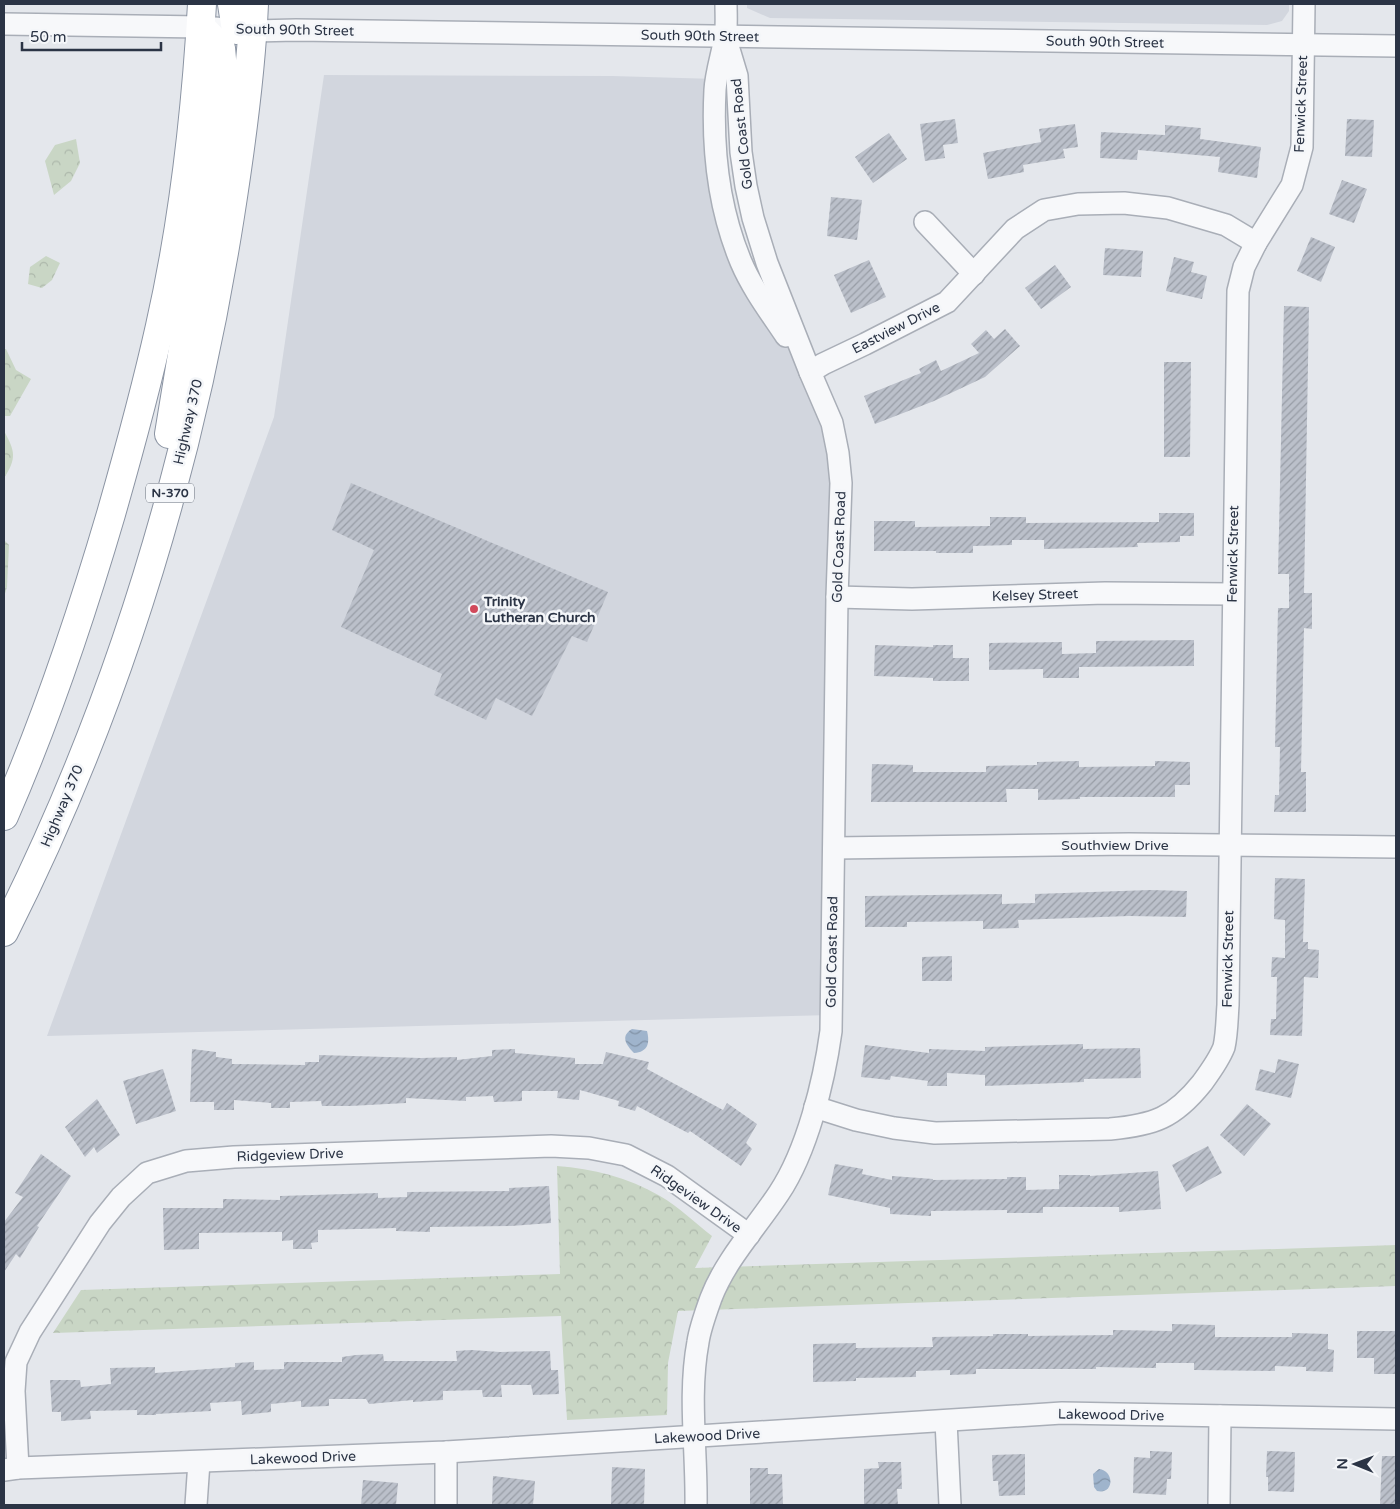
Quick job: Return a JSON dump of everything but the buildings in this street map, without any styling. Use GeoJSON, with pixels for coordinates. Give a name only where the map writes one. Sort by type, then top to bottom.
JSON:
{"type":"FeatureCollection","features":[{"type":"Feature","properties":{"kind":"highway","name":"Highway 370"},"geometry":{"type":"LineString","coordinates":[[4,932],[30,880],[78,771],[114,674],[184,446],[210,329],[241,146],[240,21],[254,4]]}},
{"type":"Feature","properties":{"kind":"highway"},"geometry":{"type":"LineString","coordinates":[[148,568],[209,190],[224,81],[221,48],[202,16]]}},
{"type":"Feature","properties":{"kind":"highway"},"geometry":{"type":"LineString","coordinates":[[4,816],[61,672],[92,580],[130,448],[160,324],[179,225],[193,120],[202,16]]}},
{"type":"Feature","properties":{"kind":"street","name":"Gold Coast Road"},"geometry":{"type":"LineString","coordinates":[[696,1505],[693,1437],[694,1386],[698,1342],[713,1294],[728,1264],[780,1192],[799,1154],[826,1069],[831,1031],[837,597],[841,483],[838,453],[832,423],[767,263],[753,218],[741,152],[737,76],[725,36],[726,4]]}},
{"type":"Feature","properties":{"kind":"street","name":"Fenwick Street"},"geometry":{"type":"LineString","coordinates":[[815,1107],[875,1124],[935,1133],[1137,1127],[1168,1116],[1193,1094],[1211,1071],[1224,1046],[1228,1005],[1238,291],[1244,267],[1256,243],[1292,185],[1302,147],[1304,4]]}},
{"type":"Feature","properties":{"kind":"street","name":"South 90th Street"},"geometry":{"type":"LineString","coordinates":[[4,24],[202,16],[296,30],[1396,46]]}},
{"type":"Feature","properties":{"kind":"street","name":"Eastview Drive"},"geometry":{"type":"LineString","coordinates":[[810,372],[822,364],[947,302],[1015,229],[1044,210],[1078,204],[1124,203],[1168,208],[1226,225],[1256,243]]}},
{"type":"Feature","properties":{"kind":"street"},"geometry":{"type":"LineString","coordinates":[[924,222],[974,274]]}},
{"type":"Feature","properties":{"kind":"street","name":"Kelsey Street"},"geometry":{"type":"LineString","coordinates":[[837,597],[912,599],[1104,593],[1233,594]]}},
{"type":"Feature","properties":{"kind":"street","name":"Southview Drive"},"geometry":{"type":"LineString","coordinates":[[834,848],[1129,844],[1396,847]]}},
{"type":"Feature","properties":{"kind":"street","name":"Ridgeview Drive"},"geometry":{"type":"LineString","coordinates":[[11,1469],[16,1362],[30,1332],[100,1222],[121,1197],[147,1173],[186,1161],[234,1157],[541,1147],[589,1148],[626,1154],[667,1176],[748,1236]]}},
{"type":"Feature","properties":{"kind":"street","name":"Lakewood Drive"},"geometry":{"type":"LineString","coordinates":[[11,1469],[446,1452],[1062,1413],[1396,1419]]}},
{"type":"Feature","properties":{"kind":"street"},"geometry":{"type":"LineString","coordinates":[[1219,1505],[1220,1416]]}},
{"type":"Feature","properties":{"kind":"street"},"geometry":{"type":"LineString","coordinates":[[946,1421],[950,1505]]}},
{"type":"Feature","properties":{"kind":"street"},"geometry":{"type":"LineString","coordinates":[[446,1452],[446,1505]]}},
{"type":"Feature","properties":{"kind":"street"},"geometry":{"type":"LineString","coordinates":[[196,1505],[199,1462]]}},
{"type":"Feature","properties":{"kind":"shaded area"},"geometry":{"type":"Polygon","coordinates":[[[747,4],[1289,4],[1289,11],[1282,21],[1267,25],[770,18],[747,8],[747,4]]]}},
{"type":"Feature","properties":{"kind":"shaded area"},"geometry":{"type":"Polygon","coordinates":[[[324,75],[612,76],[716,79],[730,232],[810,372],[832,423],[831,1015],[47,1036],[274,417],[324,75]]]}},
{"type":"Feature","properties":{"kind":"green space"},"geometry":{"type":"Polygon","coordinates":[[[76,139],[80,163],[71,181],[54,195],[45,161],[55,145],[76,139]]]}},
{"type":"Feature","properties":{"kind":"green space"},"geometry":{"type":"Polygon","coordinates":[[[46,256],[60,263],[52,280],[42,288],[28,284],[30,267],[46,256]]]}},
{"type":"Feature","properties":{"kind":"green space"},"geometry":{"type":"Polygon","coordinates":[[[4,349],[6,349],[16,370],[31,379],[10,416],[4,416],[4,349]]]}},
{"type":"Feature","properties":{"kind":"green space"},"geometry":{"type":"Polygon","coordinates":[[[4,431],[12,449],[13,460],[4,478],[4,431]]]}},
{"type":"Feature","properties":{"kind":"green space"},"geometry":{"type":"Polygon","coordinates":[[[4,540],[9,545],[7,587],[4,597],[4,540]]]}},
{"type":"Feature","properties":{"kind":"green space"},"geometry":{"type":"Polygon","coordinates":[[[557,1166],[584,1169],[623,1179],[648,1189],[674,1205],[712,1236],[695,1268],[1396,1245],[1396,1286],[678,1311],[668,1363],[667,1415],[567,1420],[561,1316],[53,1333],[81,1290],[560,1274],[557,1166]]]}},
{"type":"Feature","properties":{"kind":"water"},"geometry":{"type":"Polygon","coordinates":[[[632,1029],[647,1031],[648,1043],[642,1051],[634,1053],[626,1041],[626,1035],[632,1029]]]}},
{"type":"Feature","properties":{"kind":"water"},"geometry":{"type":"Polygon","coordinates":[[[1099,1469],[1108,1474],[1110,1478],[1107,1490],[1097,1491],[1094,1487],[1093,1474],[1099,1469]]]}},
{"type":"Feature","properties":{"kind":"place","name":"Trinity Lutheran Church"},"geometry":{"type":"Point","coordinates":[474,609]}}]}
